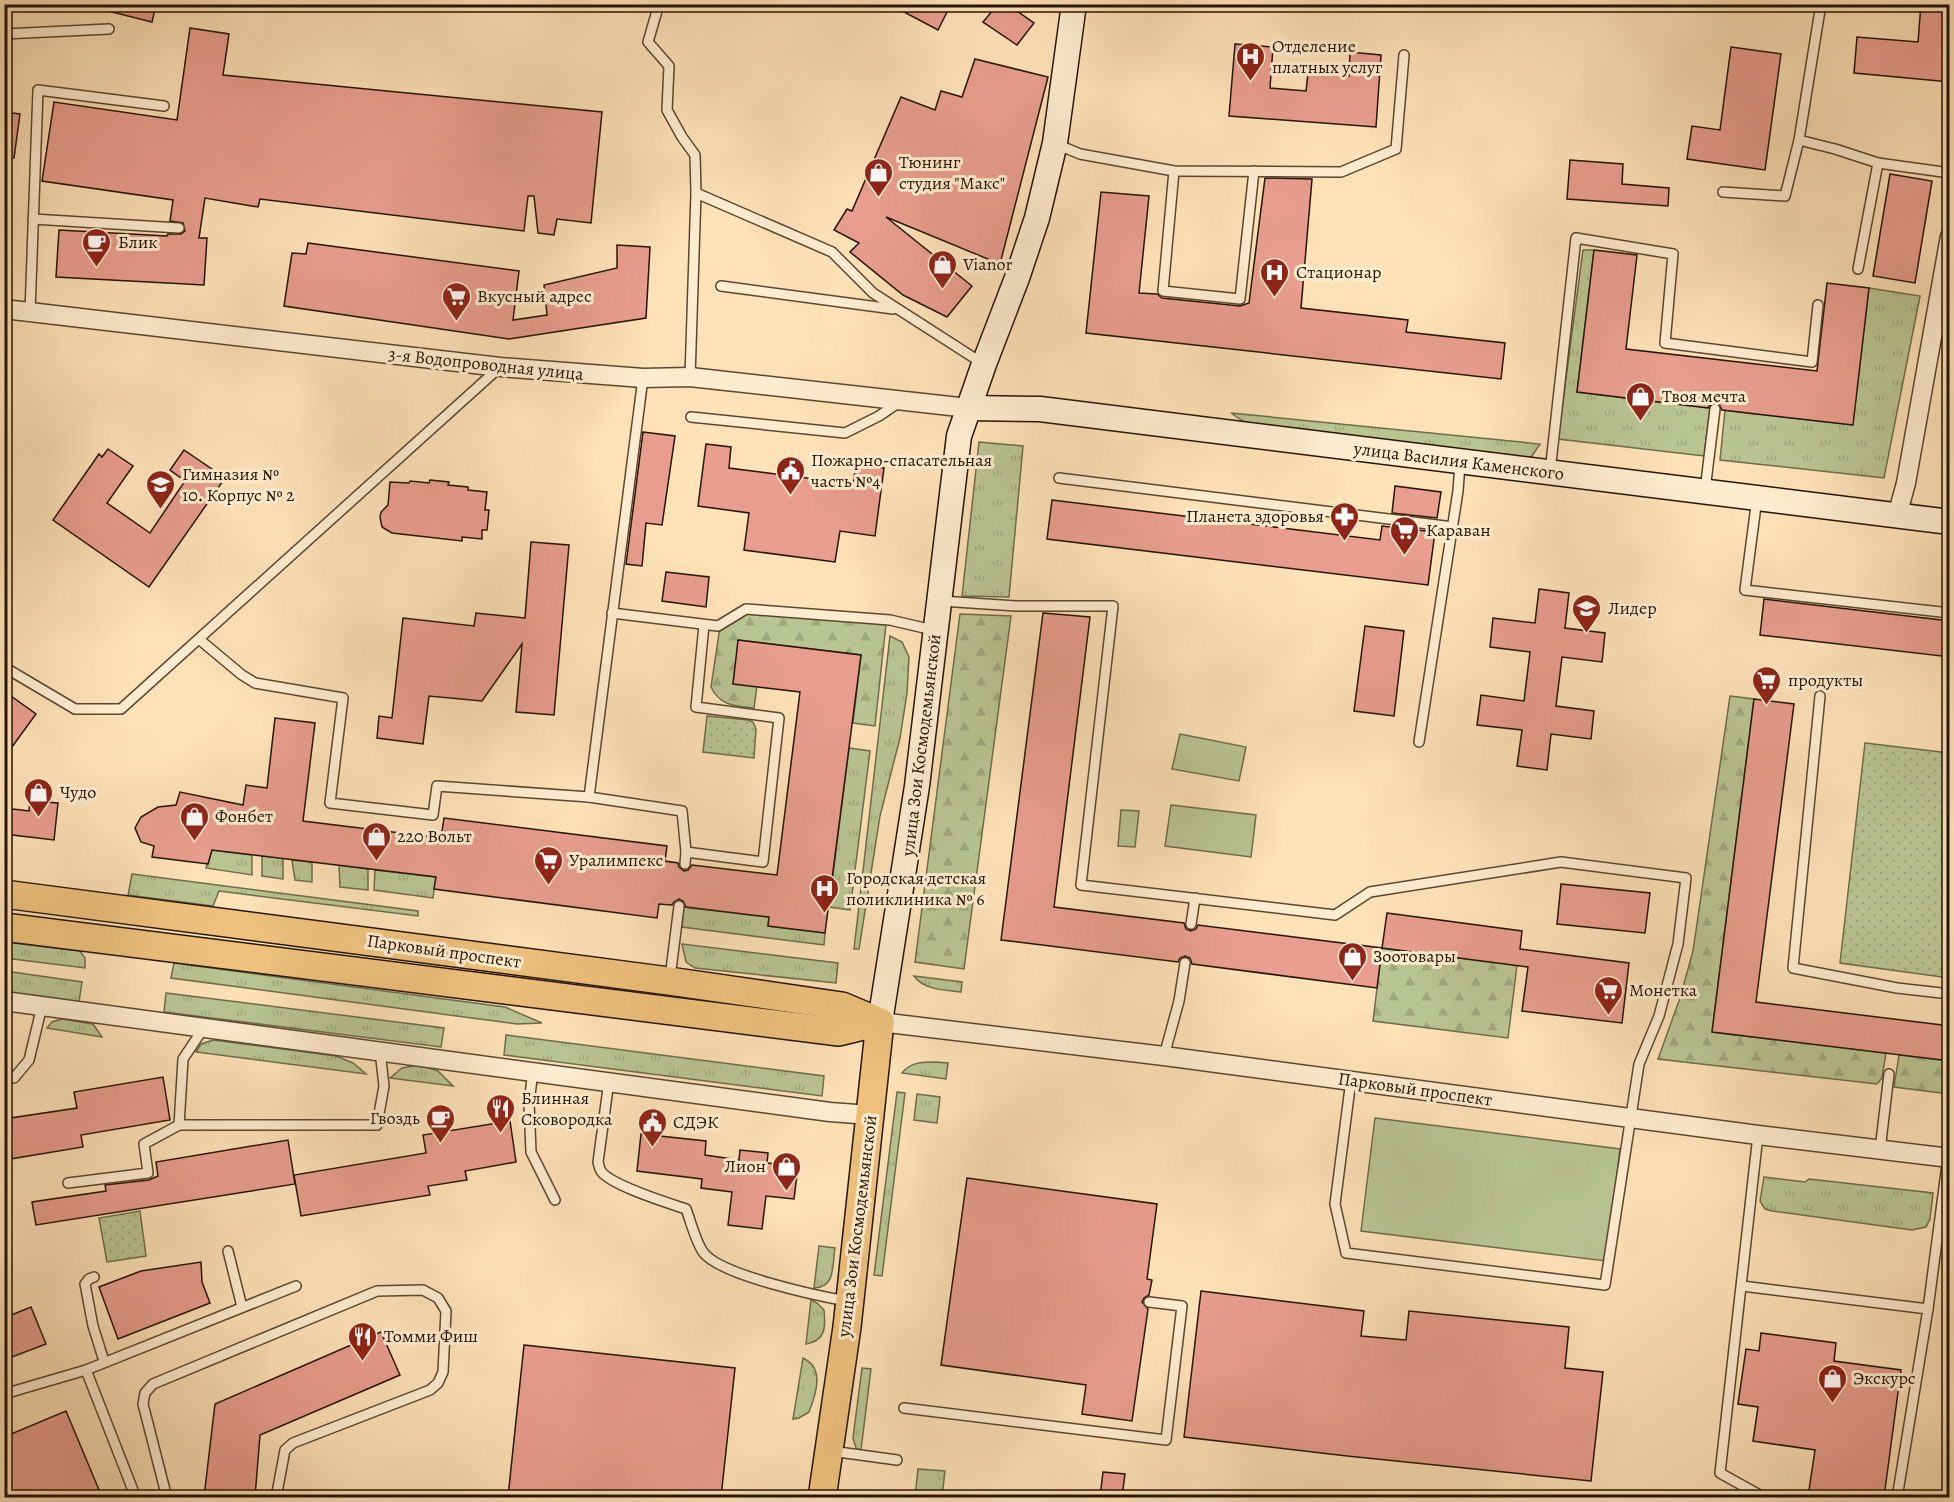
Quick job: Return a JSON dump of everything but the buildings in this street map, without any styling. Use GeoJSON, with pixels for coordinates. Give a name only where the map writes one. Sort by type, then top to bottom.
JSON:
{"type":"FeatureCollection","features":[{"type":"Feature","properties":{"kind":"main road","name":"улица Зои Космодемьянской"},"geometry":{"type":"LineString","coordinates":[[822,1497],[849,1302],[880,1022],[917,786],[959,436],[1037,218],[1055,143],[1074,4]]}},
{"type":"Feature","properties":{"kind":"main road","name":"улица Василия Каменского"},"geometry":{"type":"LineString","coordinates":[[968,408],[1040,409],[1950,522]]}},
{"type":"Feature","properties":{"kind":"main road","name":"Парковый проспект"},"geometry":{"type":"LineString","coordinates":[[4,894],[669,981],[842,1006],[880,1022]]}},
{"type":"Feature","properties":{"kind":"main road","name":"Парковый проспект"},"geometry":{"type":"LineString","coordinates":[[4,927],[839,1032],[880,1022]]}},
{"type":"Feature","properties":{"kind":"street"},"geometry":{"type":"LineString","coordinates":[[1897,516],[1906,483],[1949,238]]}},
{"type":"Feature","properties":{"kind":"street","name":"3-я Водопроводная улица"},"geometry":{"type":"LineString","coordinates":[[4,309],[500,368],[643,378],[690,377],[968,408]]}},
{"type":"Feature","properties":{"kind":"street"},"geometry":{"type":"LineString","coordinates":[[4,1001],[830,1112],[870,1115]]}},
{"type":"Feature","properties":{"kind":"street","name":"Парковый проспект"},"geometry":{"type":"LineString","coordinates":[[880,1022],[1351,1080],[1758,1135],[1949,1157]]}},
{"type":"Feature","properties":{"kind":"lane"},"geometry":{"type":"LineString","coordinates":[[659,4],[648,42],[669,66],[667,110],[695,155],[696,193],[690,377]]}},
{"type":"Feature","properties":{"kind":"lane"},"geometry":{"type":"LineString","coordinates":[[1723,192],[1785,196],[1799,140],[1821,4]]}},
{"type":"Feature","properties":{"kind":"lane"},"geometry":{"type":"LineString","coordinates":[[4,34],[109,29]]}},
{"type":"Feature","properties":{"kind":"lane"},"geometry":{"type":"LineString","coordinates":[[1055,143],[1092,157],[1174,171],[1341,172],[1396,149],[1404,55]]}},
{"type":"Feature","properties":{"kind":"lane"},"geometry":{"type":"LineString","coordinates":[[30,312],[38,90],[164,106]]}},
{"type":"Feature","properties":{"kind":"lane"},"geometry":{"type":"LineString","coordinates":[[1799,140],[1878,163],[1950,173]]}},
{"type":"Feature","properties":{"kind":"lane"},"geometry":{"type":"LineString","coordinates":[[1858,269],[1878,163]]}},
{"type":"Feature","properties":{"kind":"lane"},"geometry":{"type":"LineString","coordinates":[[1174,171],[1163,291],[1240,299],[1254,171]]}},
{"type":"Feature","properties":{"kind":"lane"},"geometry":{"type":"LineString","coordinates":[[696,193],[832,252],[873,293],[984,364]]}},
{"type":"Feature","properties":{"kind":"lane"},"geometry":{"type":"LineString","coordinates":[[33,219],[179,228]]}},
{"type":"Feature","properties":{"kind":"lane"},"geometry":{"type":"LineString","coordinates":[[1550,472],[1576,238],[1673,254],[1665,343],[1721,356],[1812,362],[1818,305]]}},
{"type":"Feature","properties":{"kind":"lane"},"geometry":{"type":"LineString","coordinates":[[721,286],[896,309]]}},
{"type":"Feature","properties":{"kind":"lane"},"geometry":{"type":"LineString","coordinates":[[4,667],[75,709],[121,709],[500,368]]}},
{"type":"Feature","properties":{"kind":"lane"},"geometry":{"type":"LineString","coordinates":[[589,797],[643,378]]}},
{"type":"Feature","properties":{"kind":"lane"},"geometry":{"type":"LineString","coordinates":[[691,417],[845,433],[879,416],[900,401]]}},
{"type":"Feature","properties":{"kind":"lane"},"geometry":{"type":"LineString","coordinates":[[1705,491],[1715,409]]}},
{"type":"Feature","properties":{"kind":"lane"},"geometry":{"type":"LineString","coordinates":[[1419,742],[1453,528],[1460,461]]}},
{"type":"Feature","properties":{"kind":"lane"},"geometry":{"type":"LineString","coordinates":[[1059,478],[1453,528]]}},
{"type":"Feature","properties":{"kind":"lane"},"geometry":{"type":"LineString","coordinates":[[1757,498],[1745,590],[1950,613]]}},
{"type":"Feature","properties":{"kind":"lane"},"geometry":{"type":"LineString","coordinates":[[939,600],[1016,606],[1113,606],[1081,885],[1335,915],[1370,892],[1561,862],[1686,878],[1678,944],[1659,1016],[1639,1064],[1605,1285],[1346,1254],[1335,1204],[1351,1080]]}},
{"type":"Feature","properties":{"kind":"lane"},"geometry":{"type":"LineString","coordinates":[[612,613],[718,626],[746,609],[890,620],[936,630]]}},
{"type":"Feature","properties":{"kind":"lane"},"geometry":{"type":"LineString","coordinates":[[686,852],[763,862],[779,718],[696,707],[704,625]]}},
{"type":"Feature","properties":{"kind":"lane"},"geometry":{"type":"LineString","coordinates":[[200,640],[255,683],[343,698],[330,803],[433,814],[437,786],[589,797],[682,811],[685,864]]}},
{"type":"Feature","properties":{"kind":"lane"},"geometry":{"type":"LineString","coordinates":[[1820,696],[1793,968],[1897,988],[1950,994]]}},
{"type":"Feature","properties":{"kind":"lane"},"geometry":{"type":"LineString","coordinates":[[1191,924],[1195,898]]}},
{"type":"Feature","properties":{"kind":"lane"},"geometry":{"type":"LineString","coordinates":[[669,981],[679,906]]}},
{"type":"Feature","properties":{"kind":"lane"},"geometry":{"type":"LineString","coordinates":[[1164,1056],[1179,1001],[1185,963]]}},
{"type":"Feature","properties":{"kind":"lane"},"geometry":{"type":"LineString","coordinates":[[4,1078],[15,1078],[29,1060],[42,1006]]}},
{"type":"Feature","properties":{"kind":"lane"},"geometry":{"type":"LineString","coordinates":[[179,1125],[183,1059],[202,1029]]}},
{"type":"Feature","properties":{"kind":"lane"},"geometry":{"type":"LineString","coordinates":[[68,1184],[148,1173],[144,1144],[179,1125],[377,1125],[384,1086],[380,1052]]}},
{"type":"Feature","properties":{"kind":"lane"},"geometry":{"type":"LineString","coordinates":[[533,1071],[528,1103],[531,1152],[555,1200]]}},
{"type":"Feature","properties":{"kind":"lane"},"geometry":{"type":"LineString","coordinates":[[1880,1150],[1889,1074]]}},
{"type":"Feature","properties":{"kind":"lane"},"geometry":{"type":"LineString","coordinates":[[609,1081],[598,1162],[601,1171],[610,1179],[686,1209],[703,1253],[715,1262],[807,1294],[849,1302]]}},
{"type":"Feature","properties":{"kind":"lane"},"geometry":{"type":"LineString","coordinates":[[1758,1135],[1720,1473],[1765,1497]]}},
{"type":"Feature","properties":{"kind":"lane"},"geometry":{"type":"LineString","coordinates":[[1897,1497],[1928,1309],[1949,1157]]}},
{"type":"Feature","properties":{"kind":"lane"},"geometry":{"type":"LineString","coordinates":[[228,1251],[242,1307]]}},
{"type":"Feature","properties":{"kind":"lane"},"geometry":{"type":"LineString","coordinates":[[94,1277],[85,1284],[93,1326],[104,1361]]}},
{"type":"Feature","properties":{"kind":"lane"},"geometry":{"type":"LineString","coordinates":[[4,1394],[86,1370],[296,1286]]}},
{"type":"Feature","properties":{"kind":"lane"},"geometry":{"type":"LineString","coordinates":[[1742,1286],[1928,1309]]}},
{"type":"Feature","properties":{"kind":"lane"},"geometry":{"type":"LineString","coordinates":[[167,1497],[143,1404],[145,1393],[153,1384],[377,1291],[423,1290],[438,1298],[446,1311],[442,1372],[438,1383],[430,1390],[293,1443],[285,1450],[276,1497]]}},
{"type":"Feature","properties":{"kind":"lane"},"geometry":{"type":"LineString","coordinates":[[904,1408],[1166,1440],[1182,1306],[1149,1302]]}},
{"type":"Feature","properties":{"kind":"lane"},"geometry":{"type":"LineString","coordinates":[[86,1370],[136,1497]]}},
{"type":"Feature","properties":{"kind":"lane"},"geometry":{"type":"LineString","coordinates":[[828,1451],[897,1460]]}},
{"type":"Feature","properties":{"kind":"lane"},"geometry":{"type":"LineString","coordinates":[[1949,1497],[1950,1492]]}},
{"type":"Feature","properties":{"kind":"green space"},"geometry":{"type":"Polygon","coordinates":[[[1583,250],[1594,250],[1577,392],[1710,408],[1704,456],[1558,439],[1583,250]]]}},
{"type":"Feature","properties":{"kind":"green space"},"geometry":{"type":"Polygon","coordinates":[[[1869,288],[1920,296],[1884,478],[1720,460],[1725,410],[1852,425],[1869,288]]]}},
{"type":"Feature","properties":{"kind":"green space"},"geometry":{"type":"Polygon","coordinates":[[[1231,413],[1540,444],[1532,456],[1526,460],[1250,426],[1231,413]]]}},
{"type":"Feature","properties":{"kind":"green space"},"geometry":{"type":"Polygon","coordinates":[[[979,442],[1023,446],[1009,597],[962,596],[979,442]]]}},
{"type":"Feature","properties":{"kind":"green space"},"geometry":{"type":"Polygon","coordinates":[[[748,611],[886,624],[875,726],[853,723],[861,655],[739,640],[733,683],[757,686],[754,708],[729,704],[719,698],[711,687],[720,627],[748,611]]]}},
{"type":"Feature","properties":{"kind":"green space"},"geometry":{"type":"Polygon","coordinates":[[[960,614],[1011,616],[964,969],[915,962],[960,614]]]}},
{"type":"Feature","properties":{"kind":"green space"},"geometry":{"type":"Polygon","coordinates":[[[890,636],[902,642],[909,657],[907,693],[900,738],[880,816],[859,949],[854,949],[890,636]]]}},
{"type":"Feature","properties":{"kind":"green space"},"geometry":{"type":"Polygon","coordinates":[[[1730,696],[1754,699],[1712,1032],[1886,1053],[1882,1078],[1877,1084],[1658,1059],[1680,998],[1693,951],[1730,696]]]}},
{"type":"Feature","properties":{"kind":"green space"},"geometry":{"type":"Polygon","coordinates":[[[707,716],[753,722],[756,729],[754,758],[703,752],[707,716]]]}},
{"type":"Feature","properties":{"kind":"green space"},"geometry":{"type":"Polygon","coordinates":[[[1180,734],[1246,747],[1239,781],[1172,769],[1180,734]]]}},
{"type":"Feature","properties":{"kind":"green space"},"geometry":{"type":"Polygon","coordinates":[[[1865,743],[1949,753],[1949,978],[1840,963],[1865,743]]]}},
{"type":"Feature","properties":{"kind":"green space"},"geometry":{"type":"Polygon","coordinates":[[[849,748],[870,751],[850,910],[829,907],[849,748]]]}},
{"type":"Feature","properties":{"kind":"green space"},"geometry":{"type":"Polygon","coordinates":[[[1171,805],[1256,815],[1251,857],[1165,846],[1171,805]]]}},
{"type":"Feature","properties":{"kind":"green space"},"geometry":{"type":"Polygon","coordinates":[[[1121,810],[1139,811],[1135,847],[1118,846],[1121,810]]]}},
{"type":"Feature","properties":{"kind":"green space"},"geometry":{"type":"Polygon","coordinates":[[[212,850],[252,855],[252,875],[206,868],[212,850]]]}},
{"type":"Feature","properties":{"kind":"green space"},"geometry":{"type":"Polygon","coordinates":[[[262,856],[283,858],[283,879],[262,876],[262,856]]]}},
{"type":"Feature","properties":{"kind":"green space"},"geometry":{"type":"Polygon","coordinates":[[[292,860],[312,862],[312,882],[295,880],[292,860]]]}},
{"type":"Feature","properties":{"kind":"green space"},"geometry":{"type":"Polygon","coordinates":[[[339,865],[368,869],[368,890],[340,887],[339,865]]]}},
{"type":"Feature","properties":{"kind":"green space"},"geometry":{"type":"Polygon","coordinates":[[[375,870],[436,877],[433,898],[374,890],[375,870]]]}},
{"type":"Feature","properties":{"kind":"green space"},"geometry":{"type":"Polygon","coordinates":[[[132,874],[418,911],[418,916],[219,891],[213,906],[128,895],[132,874]]]}},
{"type":"Feature","properties":{"kind":"green space"},"geometry":{"type":"Polygon","coordinates":[[[684,907],[769,917],[768,926],[825,933],[824,945],[682,927],[684,907]]]}},
{"type":"Feature","properties":{"kind":"green space"},"geometry":{"type":"Polygon","coordinates":[[[5,942],[80,951],[85,958],[85,968],[5,958],[5,942]]]}},
{"type":"Feature","properties":{"kind":"green space"},"geometry":{"type":"Polygon","coordinates":[[[682,944],[838,963],[836,983],[695,968],[686,962],[682,944]]]}},
{"type":"Feature","properties":{"kind":"green space"},"geometry":{"type":"Polygon","coordinates":[[[1382,948],[1517,965],[1508,1038],[1373,1021],[1382,948]]]}},
{"type":"Feature","properties":{"kind":"green space"},"geometry":{"type":"Polygon","coordinates":[[[174,963],[505,1007],[542,1023],[517,1024],[171,978],[174,963]]]}},
{"type":"Feature","properties":{"kind":"green space"},"geometry":{"type":"Polygon","coordinates":[[[5,971],[82,982],[79,1002],[5,992],[5,971]]]}},
{"type":"Feature","properties":{"kind":"green space"},"geometry":{"type":"Polygon","coordinates":[[[914,976],[962,982],[961,992],[929,987],[914,976]]]}},
{"type":"Feature","properties":{"kind":"green space"},"geometry":{"type":"Polygon","coordinates":[[[166,993],[444,1028],[441,1047],[164,1012],[166,993]]]}},
{"type":"Feature","properties":{"kind":"green space"},"geometry":{"type":"Polygon","coordinates":[[[62,1019],[93,1024],[102,1037],[47,1028],[52,1022],[62,1019]]]}},
{"type":"Feature","properties":{"kind":"green space"},"geometry":{"type":"Polygon","coordinates":[[[506,1035],[824,1076],[822,1096],[504,1055],[506,1035]]]}},
{"type":"Feature","properties":{"kind":"green space"},"geometry":{"type":"Polygon","coordinates":[[[213,1040],[336,1056],[353,1063],[366,1074],[196,1052],[201,1044],[213,1040]]]}},
{"type":"Feature","properties":{"kind":"green space"},"geometry":{"type":"Polygon","coordinates":[[[1899,1055],[1949,1061],[1949,1094],[1894,1087],[1899,1055]]]}},
{"type":"Feature","properties":{"kind":"green space"},"geometry":{"type":"Polygon","coordinates":[[[948,1063],[946,1079],[902,1073],[913,1065],[948,1063]]]}},
{"type":"Feature","properties":{"kind":"green space"},"geometry":{"type":"Polygon","coordinates":[[[420,1065],[438,1071],[453,1086],[390,1078],[402,1068],[420,1065]]]}},
{"type":"Feature","properties":{"kind":"green space"},"geometry":{"type":"Polygon","coordinates":[[[897,1092],[905,1093],[882,1276],[874,1275],[897,1092]]]}},
{"type":"Feature","properties":{"kind":"green space"},"geometry":{"type":"Polygon","coordinates":[[[917,1094],[940,1097],[937,1123],[914,1120],[917,1094]]]}},
{"type":"Feature","properties":{"kind":"green space"},"geometry":{"type":"Polygon","coordinates":[[[1375,1118],[1620,1149],[1606,1261],[1361,1231],[1375,1118]]]}},
{"type":"Feature","properties":{"kind":"green space"},"geometry":{"type":"Polygon","coordinates":[[[1764,1177],[1805,1182],[1809,1179],[1933,1193],[1930,1219],[1926,1227],[1912,1230],[1772,1211],[1765,1209],[1760,1201],[1764,1177]]]}},
{"type":"Feature","properties":{"kind":"green space"},"geometry":{"type":"Polygon","coordinates":[[[140,1211],[146,1256],[107,1262],[99,1218],[140,1211]]]}},
{"type":"Feature","properties":{"kind":"green space"},"geometry":{"type":"Polygon","coordinates":[[[819,1246],[835,1248],[833,1268],[830,1280],[821,1287],[814,1288],[819,1246]]]}},
{"type":"Feature","properties":{"kind":"green space"},"geometry":{"type":"Polygon","coordinates":[[[811,1300],[824,1310],[825,1322],[821,1337],[806,1344],[811,1300]]]}},
{"type":"Feature","properties":{"kind":"green space"},"geometry":{"type":"Polygon","coordinates":[[[803,1358],[814,1368],[816,1390],[809,1412],[793,1419],[803,1358]]]}},
{"type":"Feature","properties":{"kind":"green space"},"geometry":{"type":"Polygon","coordinates":[[[862,1368],[871,1369],[861,1450],[856,1448],[853,1438],[862,1368]]]}},
{"type":"Feature","properties":{"kind":"green space"},"geometry":{"type":"Polygon","coordinates":[[[918,1469],[945,1471],[942,1497],[915,1497],[918,1469]]]}},
{"type":"Feature","properties":{"kind":"place","name":"Отделение платных услуг"},"geometry":{"type":"Point","coordinates":[1251,82]}},
{"type":"Feature","properties":{"kind":"place","name":"Тюнинг студия \"Макс\""},"geometry":{"type":"Point","coordinates":[878,198]}},
{"type":"Feature","properties":{"kind":"place","name":"Блик"},"geometry":{"type":"Point","coordinates":[97,268]}},
{"type":"Feature","properties":{"kind":"place","name":"Vianor"},"geometry":{"type":"Point","coordinates":[942,290]}},
{"type":"Feature","properties":{"kind":"place","name":"Стационар"},"geometry":{"type":"Point","coordinates":[1275,298]}},
{"type":"Feature","properties":{"kind":"place","name":"Вкусный адрес"},"geometry":{"type":"Point","coordinates":[456,322]}},
{"type":"Feature","properties":{"kind":"place","name":"Твоя мечта"},"geometry":{"type":"Point","coordinates":[1641,422]}},
{"type":"Feature","properties":{"kind":"place","name":"Пожарно-спасательная часть №4"},"geometry":{"type":"Point","coordinates":[790,496]}},
{"type":"Feature","properties":{"kind":"place","name":"Гимназия № 10. Корпус № 2"},"geometry":{"type":"Point","coordinates":[161,510]}},
{"type":"Feature","properties":{"kind":"place","name":"Планета здоровья"},"geometry":{"type":"Point","coordinates":[1345,542]}},
{"type":"Feature","properties":{"kind":"place","name":"Караван"},"geometry":{"type":"Point","coordinates":[1405,556]}},
{"type":"Feature","properties":{"kind":"place","name":"Лидер"},"geometry":{"type":"Point","coordinates":[1587,634]}},
{"type":"Feature","properties":{"kind":"place","name":"продукты"},"geometry":{"type":"Point","coordinates":[1767,706]}},
{"type":"Feature","properties":{"kind":"place","name":"Чудо"},"geometry":{"type":"Point","coordinates":[39,818]}},
{"type":"Feature","properties":{"kind":"place","name":"Фонбет"},"geometry":{"type":"Point","coordinates":[194,842]}},
{"type":"Feature","properties":{"kind":"place","name":"220 Вольт"},"geometry":{"type":"Point","coordinates":[376,862]}},
{"type":"Feature","properties":{"kind":"place","name":"Уралимпекс"},"geometry":{"type":"Point","coordinates":[548,886]}},
{"type":"Feature","properties":{"kind":"place","name":"Городская детская поликлиника № 6"},"geometry":{"type":"Point","coordinates":[825,914]}},
{"type":"Feature","properties":{"kind":"place","name":"Зоотовары"},"geometry":{"type":"Point","coordinates":[1352,982]}},
{"type":"Feature","properties":{"kind":"place","name":"Монетка"},"geometry":{"type":"Point","coordinates":[1608,1016]}},
{"type":"Feature","properties":{"kind":"place","name":"Блинная Сковородка"},"geometry":{"type":"Point","coordinates":[500,1134]}},
{"type":"Feature","properties":{"kind":"place","name":"Гвоздь"},"geometry":{"type":"Point","coordinates":[441,1144]}},
{"type":"Feature","properties":{"kind":"place","name":"СДЭК"},"geometry":{"type":"Point","coordinates":[652,1148]}},
{"type":"Feature","properties":{"kind":"place","name":"Лион"},"geometry":{"type":"Point","coordinates":[787,1192]}},
{"type":"Feature","properties":{"kind":"place","name":"Томми Фиш"},"geometry":{"type":"Point","coordinates":[363,1362]}},
{"type":"Feature","properties":{"kind":"place","name":"Экскурс"},"geometry":{"type":"Point","coordinates":[1832,1404]}}]}
